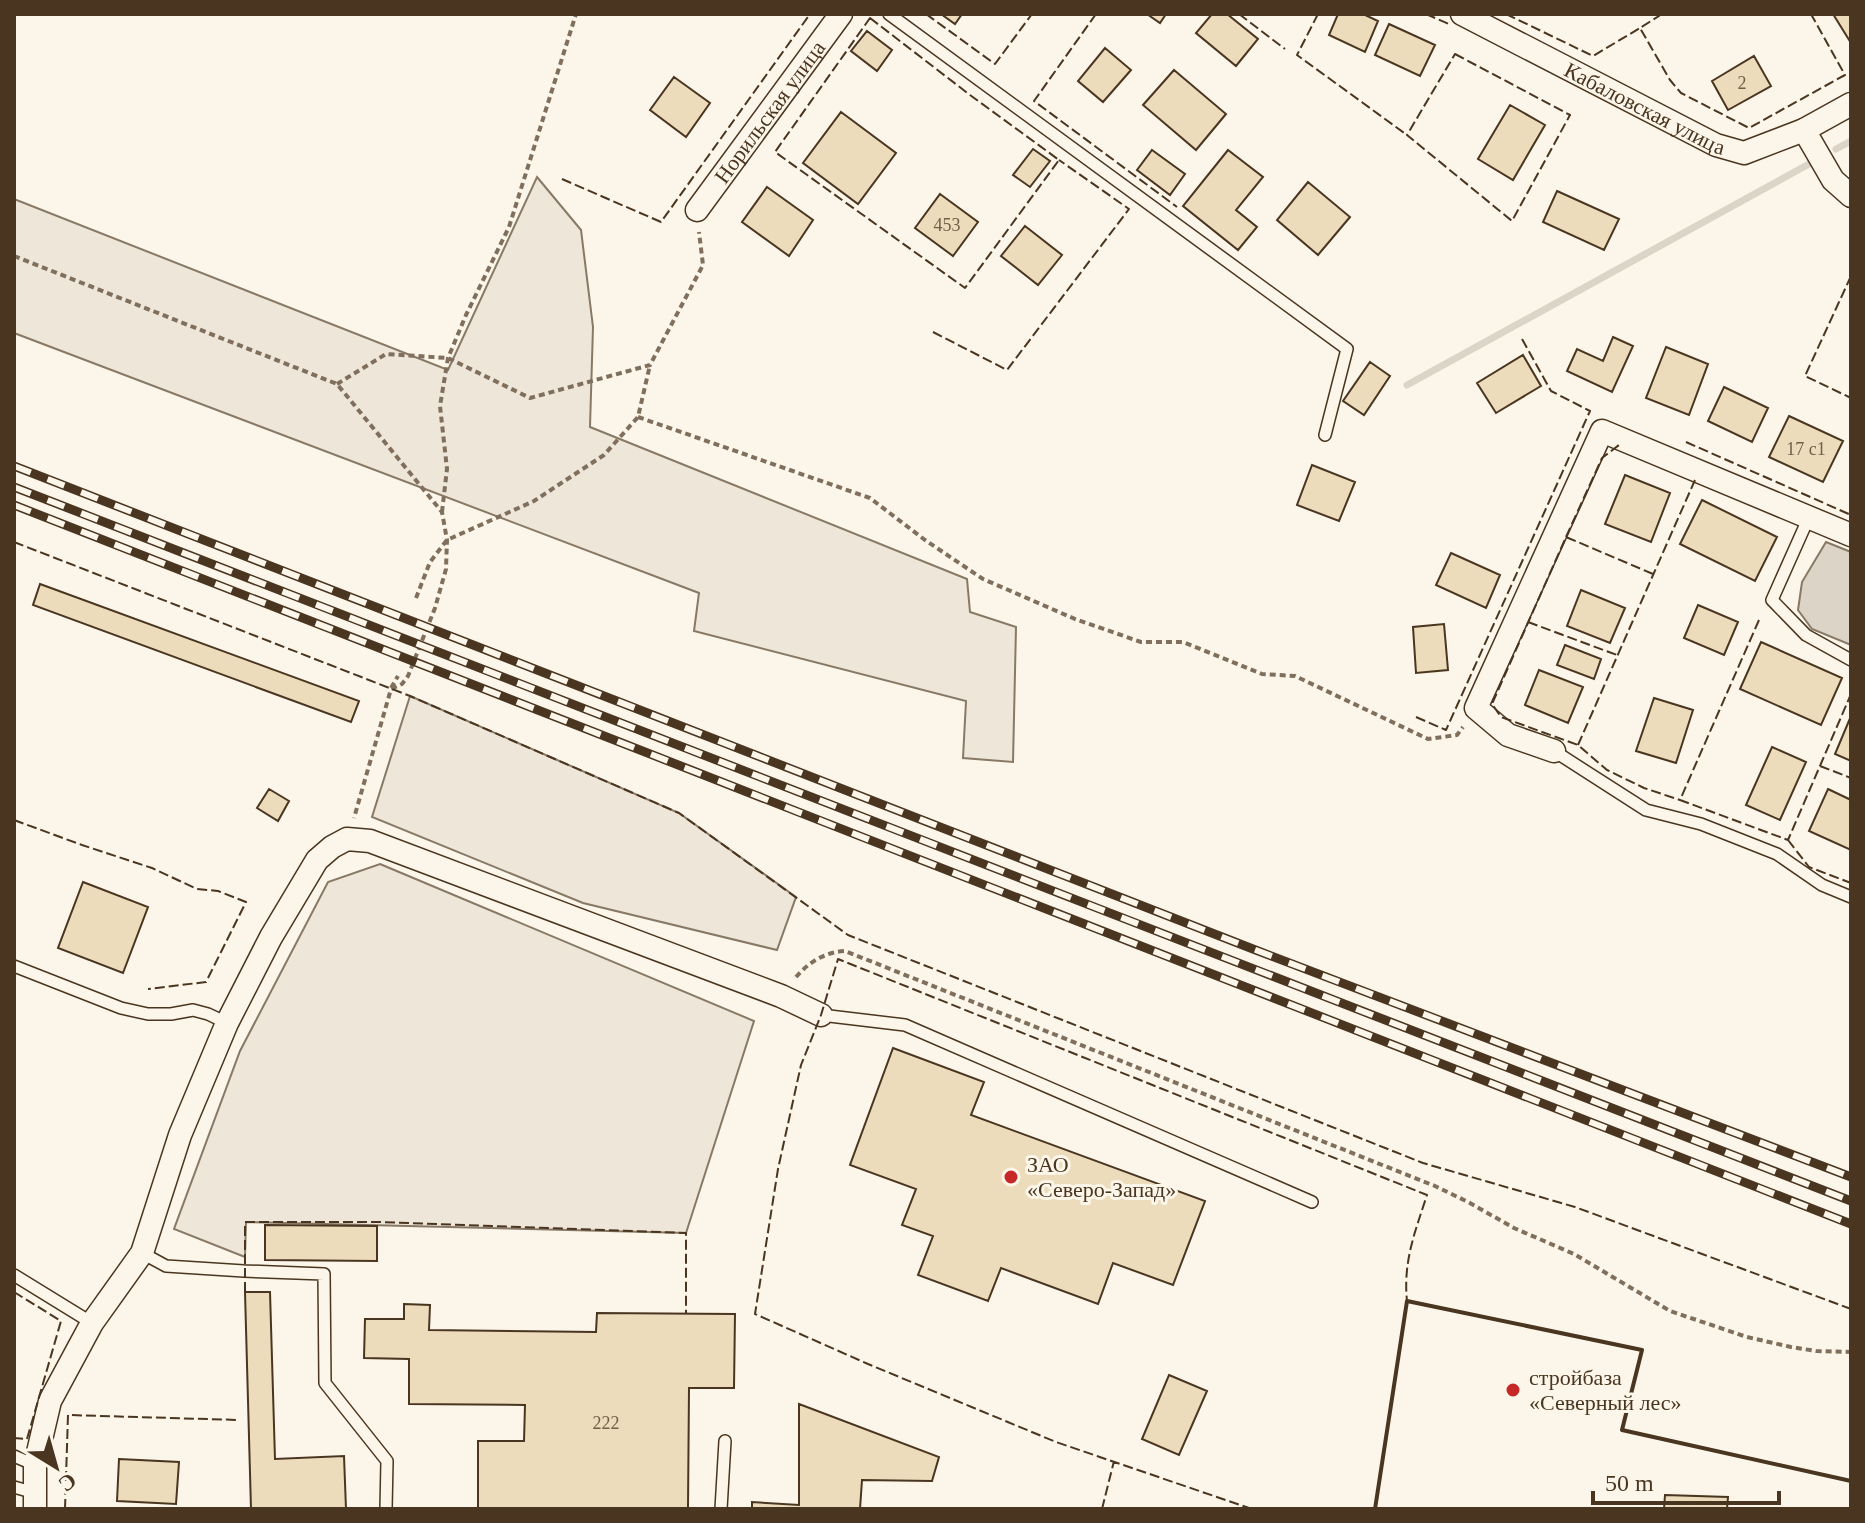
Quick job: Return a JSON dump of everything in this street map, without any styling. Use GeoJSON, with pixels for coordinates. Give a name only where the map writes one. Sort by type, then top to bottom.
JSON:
{"type":"FeatureCollection","features":[{"type":"Feature","properties":{"kind":"street","name":"Норильская улица"},"geometry":{"type":"LineString","coordinates":[[697,210],[841,14]]}},
{"type":"Feature","properties":{"kind":"street","name":"Кабаловская улица"},"geometry":{"type":"LineString","coordinates":[[1462,14],[1716,145],[1744,153],[1804,130],[1851,104]]}},
{"type":"Feature","properties":{"kind":"street"},"geometry":{"type":"LineString","coordinates":[[1804,130],[1833,180],[1851,196]]}},
{"type":"Feature","properties":{"kind":"street"},"geometry":{"type":"LineString","coordinates":[[1554,751],[1508,735],[1476,708],[1602,431],[1851,535]]}},
{"type":"Feature","properties":{"kind":"street"},"geometry":{"type":"LineString","coordinates":[[28,1496],[50,1401],[92,1323],[142,1253],[180,1135],[227,1023],[271,937],[317,860],[332,847],[347,839],[370,841],[773,993],[821,1015]]}},
{"type":"Feature","properties":{"kind":"lane"},"geometry":{"type":"LineString","coordinates":[[889,14],[1347,349],[1325,435]]}},
{"type":"Feature","properties":{"kind":"lane"},"geometry":{"type":"LineString","coordinates":[[1809,517],[1772,600],[1806,635],[1851,660]]}},
{"type":"Feature","properties":{"kind":"lane"},"geometry":{"type":"LineString","coordinates":[[1554,751],[1646,810],[1701,824],[1777,854],[1822,885],[1851,897]]}},
{"type":"Feature","properties":{"kind":"lane"},"geometry":{"type":"LineString","coordinates":[[14,966],[121,1008],[148,1014],[193,1010],[227,1023]]}},
{"type":"Feature","properties":{"kind":"lane"},"geometry":{"type":"LineString","coordinates":[[821,1015],[905,1025],[1312,1202]]}},
{"type":"Feature","properties":{"kind":"lane"},"geometry":{"type":"LineString","coordinates":[[142,1253],[166,1266],[324,1274],[325,1383],[387,1461],[386,1509]]}},
{"type":"Feature","properties":{"kind":"lane"},"geometry":{"type":"LineString","coordinates":[[14,1275],[92,1323]]}},
{"type":"Feature","properties":{"kind":"lane"},"geometry":{"type":"LineString","coordinates":[[721,1509],[725,1441]]}},
{"type":"Feature","properties":{"kind":"lane"},"geometry":{"type":"LineString","coordinates":[[14,1456],[35,1465]]}},
{"type":"Feature","properties":{"kind":"path"},"geometry":{"type":"LineString","coordinates":[[391,689],[402,684],[408,676],[435,608],[446,569],[447,540],[442,512],[447,469],[440,406],[448,358],[509,227],[576,14]]}},
{"type":"Feature","properties":{"kind":"path"},"geometry":{"type":"LineString","coordinates":[[416,598],[430,562],[447,540],[534,501],[604,455],[638,417],[650,365],[703,265],[697,210]]}},
{"type":"Feature","properties":{"kind":"path"},"geometry":{"type":"LineString","coordinates":[[14,256],[337,384],[442,512]]}},
{"type":"Feature","properties":{"kind":"path"},"geometry":{"type":"LineString","coordinates":[[337,384],[386,354],[448,358],[530,398],[650,365]]}},
{"type":"Feature","properties":{"kind":"path"},"geometry":{"type":"LineString","coordinates":[[638,417],[870,498],[983,579],[1075,619],[1141,642],[1183,642],[1262,674],[1295,676],[1428,739],[1457,735],[1476,708]]}},
{"type":"Feature","properties":{"kind":"path"},"geometry":{"type":"LineString","coordinates":[[347,839],[391,689],[398,676]]}},
{"type":"Feature","properties":{"kind":"path"},"geometry":{"type":"LineString","coordinates":[[773,993],[819,958],[845,951],[1435,1186],[1514,1228],[1574,1254],[1670,1311],[1747,1337],[1791,1347],[1851,1352]]}},
{"type":"Feature","properties":{"kind":"shaded area"},"geometry":{"type":"Polygon","coordinates":[[[537,177],[581,230],[593,327],[590,427],[967,579],[970,612],[1016,627],[1013,762],[963,758],[966,701],[694,631],[699,593],[14,333],[14,199],[448,370],[537,177]]]}},
{"type":"Feature","properties":{"kind":"shaded area"},"geometry":{"type":"Polygon","coordinates":[[[1826,542],[1851,552],[1851,645],[1812,629],[1798,610],[1802,582],[1826,542]]]}},
{"type":"Feature","properties":{"kind":"shaded area"},"geometry":{"type":"Polygon","coordinates":[[[410,696],[679,813],[796,897],[777,950],[583,903],[372,817],[410,696]]]}},
{"type":"Feature","properties":{"kind":"shaded area"},"geometry":{"type":"Polygon","coordinates":[[[380,864],[754,1021],[686,1233],[246,1222],[245,1257],[174,1229],[240,1051],[328,882],[380,864]]]}},
{"type":"Feature","properties":{"kind":"building"},"geometry":{"type":"Polygon","coordinates":[[[941,14],[962,14],[955,24],[941,14]]]}},
{"type":"Feature","properties":{"kind":"building"},"geometry":{"type":"Polygon","coordinates":[[[1147,14],[1166,14],[1160,23],[1147,14]]]}},
{"type":"Feature","properties":{"kind":"building"},"geometry":{"type":"Polygon","coordinates":[[[1212,14],[1227,14],[1258,39],[1236,66],[1196,33],[1212,14]]]}},
{"type":"Feature","properties":{"kind":"building"},"geometry":{"type":"Polygon","coordinates":[[[1338,14],[1363,14],[1378,21],[1365,52],[1329,35],[1338,14]]]}},
{"type":"Feature","properties":{"kind":"building"},"geometry":{"type":"Polygon","coordinates":[[[1833,14],[1851,14],[1851,43],[1833,14]]]}},
{"type":"Feature","properties":{"kind":"building"},"geometry":{"type":"Polygon","coordinates":[[[1389,24],[1435,45],[1420,76],[1375,55],[1389,24]]]}},
{"type":"Feature","properties":{"kind":"building"},"geometry":{"type":"Polygon","coordinates":[[[867,31],[892,50],[877,71],[851,51],[867,31]]]}},
{"type":"Feature","properties":{"kind":"building"},"geometry":{"type":"Polygon","coordinates":[[[1105,48],[1131,70],[1103,102],[1078,81],[1105,48]]]}},
{"type":"Feature","properties":{"kind":"building"},"geometry":{"type":"Polygon","coordinates":[[[1754,56],[1771,86],[1728,110],[1712,81],[1754,56]]]}},
{"type":"Feature","properties":{"kind":"building"},"geometry":{"type":"Polygon","coordinates":[[[1174,70],[1226,114],[1196,150],[1143,105],[1174,70]]]}},
{"type":"Feature","properties":{"kind":"building"},"geometry":{"type":"Polygon","coordinates":[[[674,77],[710,103],[686,137],[650,110],[674,77]]]}},
{"type":"Feature","properties":{"kind":"building"},"geometry":{"type":"Polygon","coordinates":[[[1510,105],[1545,125],[1513,180],[1478,159],[1510,105]]]}},
{"type":"Feature","properties":{"kind":"building"},"geometry":{"type":"Polygon","coordinates":[[[841,112],[896,153],[858,204],[803,163],[841,112]]]}},
{"type":"Feature","properties":{"kind":"building"},"geometry":{"type":"Polygon","coordinates":[[[1033,149],[1050,161],[1030,187],[1013,175],[1033,149]]]}},
{"type":"Feature","properties":{"kind":"building"},"geometry":{"type":"Polygon","coordinates":[[[1152,150],[1185,174],[1170,195],[1137,170],[1152,150]]]}},
{"type":"Feature","properties":{"kind":"building"},"geometry":{"type":"Polygon","coordinates":[[[1228,150],[1263,177],[1236,210],[1257,227],[1238,250],[1183,206],[1228,150]]]}},
{"type":"Feature","properties":{"kind":"building"},"geometry":{"type":"Polygon","coordinates":[[[1308,182],[1350,217],[1318,255],[1277,220],[1308,182]]]}},
{"type":"Feature","properties":{"kind":"building"},"geometry":{"type":"Polygon","coordinates":[[[767,187],[813,220],[789,256],[742,222],[767,187]]]}},
{"type":"Feature","properties":{"kind":"building"},"geometry":{"type":"Polygon","coordinates":[[[1557,191],[1619,219],[1604,250],[1543,222],[1557,191]]]}},
{"type":"Feature","properties":{"kind":"building"},"geometry":{"type":"Polygon","coordinates":[[[940,194],[978,222],[953,256],[915,228],[940,194]]]}},
{"type":"Feature","properties":{"kind":"building"},"geometry":{"type":"Polygon","coordinates":[[[1025,226],[1062,255],[1038,285],[1001,256],[1025,226]]]}},
{"type":"Feature","properties":{"kind":"building"},"geometry":{"type":"Polygon","coordinates":[[[1613,337],[1633,346],[1612,392],[1567,371],[1577,349],[1603,361],[1613,337]]]}},
{"type":"Feature","properties":{"kind":"building"},"geometry":{"type":"Polygon","coordinates":[[[1666,347],[1708,364],[1689,415],[1646,398],[1666,347]]]}},
{"type":"Feature","properties":{"kind":"building"},"geometry":{"type":"Polygon","coordinates":[[[1523,355],[1541,386],[1496,413],[1477,383],[1523,355]]]}},
{"type":"Feature","properties":{"kind":"building"},"geometry":{"type":"Polygon","coordinates":[[[1370,362],[1390,376],[1364,415],[1343,401],[1370,362]]]}},
{"type":"Feature","properties":{"kind":"building"},"geometry":{"type":"Polygon","coordinates":[[[1724,387],[1768,408],[1752,442],[1708,421],[1724,387]]]}},
{"type":"Feature","properties":{"kind":"building"},"geometry":{"type":"Polygon","coordinates":[[[1789,416],[1843,441],[1823,482],[1769,457],[1789,416]]]}},
{"type":"Feature","properties":{"kind":"building"},"geometry":{"type":"Polygon","coordinates":[[[1312,465],[1355,482],[1339,521],[1297,505],[1312,465]]]}},
{"type":"Feature","properties":{"kind":"building"},"geometry":{"type":"Polygon","coordinates":[[[1625,475],[1670,493],[1651,542],[1605,524],[1625,475]]]}},
{"type":"Feature","properties":{"kind":"building"},"geometry":{"type":"Polygon","coordinates":[[[1702,500],[1777,537],[1755,581],[1680,544],[1702,500]]]}},
{"type":"Feature","properties":{"kind":"building"},"geometry":{"type":"Polygon","coordinates":[[[1451,553],[1500,575],[1486,608],[1436,585],[1451,553]]]}},
{"type":"Feature","properties":{"kind":"building"},"geometry":{"type":"Polygon","coordinates":[[[40,584],[359,701],[351,722],[33,605],[40,584]]]}},
{"type":"Feature","properties":{"kind":"building"},"geometry":{"type":"Polygon","coordinates":[[[1581,590],[1625,608],[1610,643],[1567,626],[1581,590]]]}},
{"type":"Feature","properties":{"kind":"building"},"geometry":{"type":"Polygon","coordinates":[[[1698,605],[1738,622],[1724,655],[1684,638],[1698,605]]]}},
{"type":"Feature","properties":{"kind":"building"},"geometry":{"type":"Polygon","coordinates":[[[1444,624],[1448,670],[1416,673],[1413,627],[1444,624]]]}},
{"type":"Feature","properties":{"kind":"building"},"geometry":{"type":"Polygon","coordinates":[[[1761,642],[1842,678],[1821,725],[1740,689],[1761,642]]]}},
{"type":"Feature","properties":{"kind":"building"},"geometry":{"type":"Polygon","coordinates":[[[1565,645],[1601,659],[1594,679],[1557,665],[1565,645]]]}},
{"type":"Feature","properties":{"kind":"building"},"geometry":{"type":"Polygon","coordinates":[[[1539,670],[1583,687],[1568,723],[1525,705],[1539,670]]]}},
{"type":"Feature","properties":{"kind":"building"},"geometry":{"type":"Polygon","coordinates":[[[1654,698],[1693,710],[1676,763],[1636,751],[1654,698]]]}},
{"type":"Feature","properties":{"kind":"building"},"geometry":{"type":"Polygon","coordinates":[[[1851,716],[1851,761],[1835,754],[1851,716]]]}},
{"type":"Feature","properties":{"kind":"building"},"geometry":{"type":"Polygon","coordinates":[[[1772,747],[1806,762],[1780,820],[1746,805],[1772,747]]]}},
{"type":"Feature","properties":{"kind":"building"},"geometry":{"type":"Polygon","coordinates":[[[269,789],[289,801],[278,821],[257,808],[269,789]]]}},
{"type":"Feature","properties":{"kind":"building"},"geometry":{"type":"Polygon","coordinates":[[[1828,789],[1851,800],[1851,850],[1809,831],[1828,789]]]}},
{"type":"Feature","properties":{"kind":"building"},"geometry":{"type":"Polygon","coordinates":[[[83,882],[148,907],[123,973],[58,948],[83,882]]]}},
{"type":"Feature","properties":{"kind":"building","name":"ЗАО «Северо-Запад»"},"geometry":{"type":"Polygon","coordinates":[[[893,1048],[984,1082],[971,1115],[1205,1201],[1173,1285],[1113,1263],[1098,1304],[1001,1268],[988,1301],[918,1275],[933,1236],[902,1225],[916,1189],[850,1165],[893,1048]]]}},
{"type":"Feature","properties":{"kind":"building"},"geometry":{"type":"Polygon","coordinates":[[[265,1225],[377,1226],[377,1261],[265,1260],[265,1225]]]}},
{"type":"Feature","properties":{"kind":"building"},"geometry":{"type":"Polygon","coordinates":[[[245,1292],[270,1292],[275,1459],[344,1456],[346,1509],[251,1509],[245,1292]]]}},
{"type":"Feature","properties":{"kind":"building"},"geometry":{"type":"Polygon","coordinates":[[[404,1304],[430,1305],[429,1330],[596,1332],[597,1313],[735,1314],[734,1388],[689,1388],[688,1509],[478,1509],[478,1441],[524,1441],[525,1405],[409,1404],[409,1359],[364,1358],[365,1319],[404,1319],[404,1304]]]}},
{"type":"Feature","properties":{"kind":"building"},"geometry":{"type":"Polygon","coordinates":[[[1169,1375],[1207,1391],[1179,1455],[1142,1439],[1169,1375]]]}},
{"type":"Feature","properties":{"kind":"building"},"geometry":{"type":"Polygon","coordinates":[[[799,1404],[939,1457],[932,1481],[862,1480],[860,1509],[752,1509],[752,1502],[799,1505],[799,1404]]]}},
{"type":"Feature","properties":{"kind":"building"},"geometry":{"type":"Polygon","coordinates":[[[119,1459],[179,1462],[176,1504],[117,1501],[119,1459]]]}},
{"type":"Feature","properties":{"kind":"building"},"geometry":{"type":"Polygon","coordinates":[[[1665,1495],[1728,1497],[1727,1509],[1664,1509],[1665,1495]]]}},
{"type":"Feature","properties":{"kind":"waterway"},"geometry":{"type":"LineString","coordinates":[[1836,149],[1851,141]]}},
{"type":"Feature","properties":{"kind":"waterway"},"geometry":{"type":"LineString","coordinates":[[1407,385],[1809,164]]}},
{"type":"Feature","properties":{"kind":"railway"},"geometry":{"type":"LineString","coordinates":[[14,466],[1253,949],[1851,1177]]}},
{"type":"Feature","properties":{"kind":"railway"},"geometry":{"type":"LineString","coordinates":[[14,487],[1851,1201]]}},
{"type":"Feature","properties":{"kind":"railway"},"geometry":{"type":"LineString","coordinates":[[14,505],[1851,1224]]}},
{"type":"Feature","properties":{"kind":"fence"},"geometry":{"type":"LineString","coordinates":[[562,179],[661,222],[810,14]]}},
{"type":"Feature","properties":{"kind":"fence"},"geometry":{"type":"LineString","coordinates":[[926,14],[995,64],[1032,14]]}},
{"type":"Feature","properties":{"kind":"fence"},"geometry":{"type":"LineString","coordinates":[[1096,14],[1034,101],[1177,207]]}},
{"type":"Feature","properties":{"kind":"fence"},"geometry":{"type":"LineString","coordinates":[[1239,14],[1285,49]]}},
{"type":"Feature","properties":{"kind":"fence"},"geometry":{"type":"LineString","coordinates":[[1318,14],[1297,55],[1407,135]]}},
{"type":"Feature","properties":{"kind":"fence"},"geometry":{"type":"LineString","coordinates":[[1426,14],[1449,24]]}},
{"type":"Feature","properties":{"kind":"fence"},"geometry":{"type":"LineString","coordinates":[[1506,14],[1593,56],[1640,28]]}},
{"type":"Feature","properties":{"kind":"fence"},"geometry":{"type":"LineString","coordinates":[[1662,14],[1640,28],[1670,80],[1681,93],[1749,128],[1845,75],[1811,14]]}},
{"type":"Feature","properties":{"kind":"fence"},"geometry":{"type":"LineString","coordinates":[[870,18],[1059,160],[965,288],[775,152],[870,18]]}},
{"type":"Feature","properties":{"kind":"fence"},"geometry":{"type":"LineString","coordinates":[[1455,54],[1570,115],[1512,221],[1407,135],[1455,54]]}},
{"type":"Feature","properties":{"kind":"fence"},"geometry":{"type":"LineString","coordinates":[[933,332],[1007,370],[1129,209],[1059,160]]}},
{"type":"Feature","properties":{"kind":"fence"},"geometry":{"type":"LineString","coordinates":[[1851,276],[1805,376],[1851,398]]}},
{"type":"Feature","properties":{"kind":"fence"},"geometry":{"type":"LineString","coordinates":[[1416,717],[1446,730],[1590,411],[1551,391],[1522,339]]}},
{"type":"Feature","properties":{"kind":"fence"},"geometry":{"type":"LineString","coordinates":[[1686,442],[1851,515]]}},
{"type":"Feature","properties":{"kind":"fence"},"geometry":{"type":"LineString","coordinates":[[1566,537],[1602,458],[1619,445]]}},
{"type":"Feature","properties":{"kind":"fence"},"geometry":{"type":"LineString","coordinates":[[1578,745],[1695,480]]}},
{"type":"Feature","properties":{"kind":"fence"},"geometry":{"type":"LineString","coordinates":[[1653,574],[1566,537],[1492,704],[1501,717],[1578,745],[1607,770],[1644,788],[1680,800]]}},
{"type":"Feature","properties":{"kind":"fence"},"geometry":{"type":"LineString","coordinates":[[14,542],[410,696],[679,813],[848,935],[1423,1163],[1575,1207],[1851,1309]]}},
{"type":"Feature","properties":{"kind":"fence"},"geometry":{"type":"LineString","coordinates":[[1759,620],[1680,800],[1788,840],[1851,694]]}},
{"type":"Feature","properties":{"kind":"fence"},"geometry":{"type":"LineString","coordinates":[[1528,622],[1617,655]]}},
{"type":"Feature","properties":{"kind":"fence"},"geometry":{"type":"LineString","coordinates":[[1820,766],[1851,778]]}},
{"type":"Feature","properties":{"kind":"fence"},"geometry":{"type":"LineString","coordinates":[[14,820],[152,868],[197,889],[218,891],[246,902],[206,982],[148,989]]}},
{"type":"Feature","properties":{"kind":"fence"},"geometry":{"type":"LineString","coordinates":[[1788,840],[1809,867],[1851,883]]}},
{"type":"Feature","properties":{"kind":"fence"},"geometry":{"type":"LineString","coordinates":[[1252,1509],[1056,1442],[755,1314],[778,1169],[801,1065],[821,1015],[838,959],[1427,1195],[1408,1260],[1407,1301],[1375,1509]]}},
{"type":"Feature","properties":{"kind":"fence"},"geometry":{"type":"LineString","coordinates":[[245,1292],[245,1222],[379,1222],[686,1233],[686,1314]]}},
{"type":"Feature","properties":{"kind":"fence"},"geometry":{"type":"LineString","coordinates":[[14,1292],[61,1321],[27,1439],[14,1438]]}},
{"type":"Feature","properties":{"kind":"fence"},"geometry":{"type":"LineString","coordinates":[[65,1509],[68,1415],[239,1420]]}},
{"type":"Feature","properties":{"kind":"fence"},"geometry":{"type":"LineString","coordinates":[[1102,1509],[1114,1461]]}},
{"type":"Feature","properties":{"kind":"wall"},"geometry":{"type":"LineString","coordinates":[[1375,1509],[1407,1301],[1642,1350],[1622,1430],[1851,1481]]}},
{"type":"Feature","properties":{"kind":"place","name":"ЗАО «Северо-Запад»"},"geometry":{"type":"Point","coordinates":[1011,1177]}},
{"type":"Feature","properties":{"kind":"place","name":"стройбаза «Северный лес»"},"geometry":{"type":"Point","coordinates":[1513,1390]}}]}
